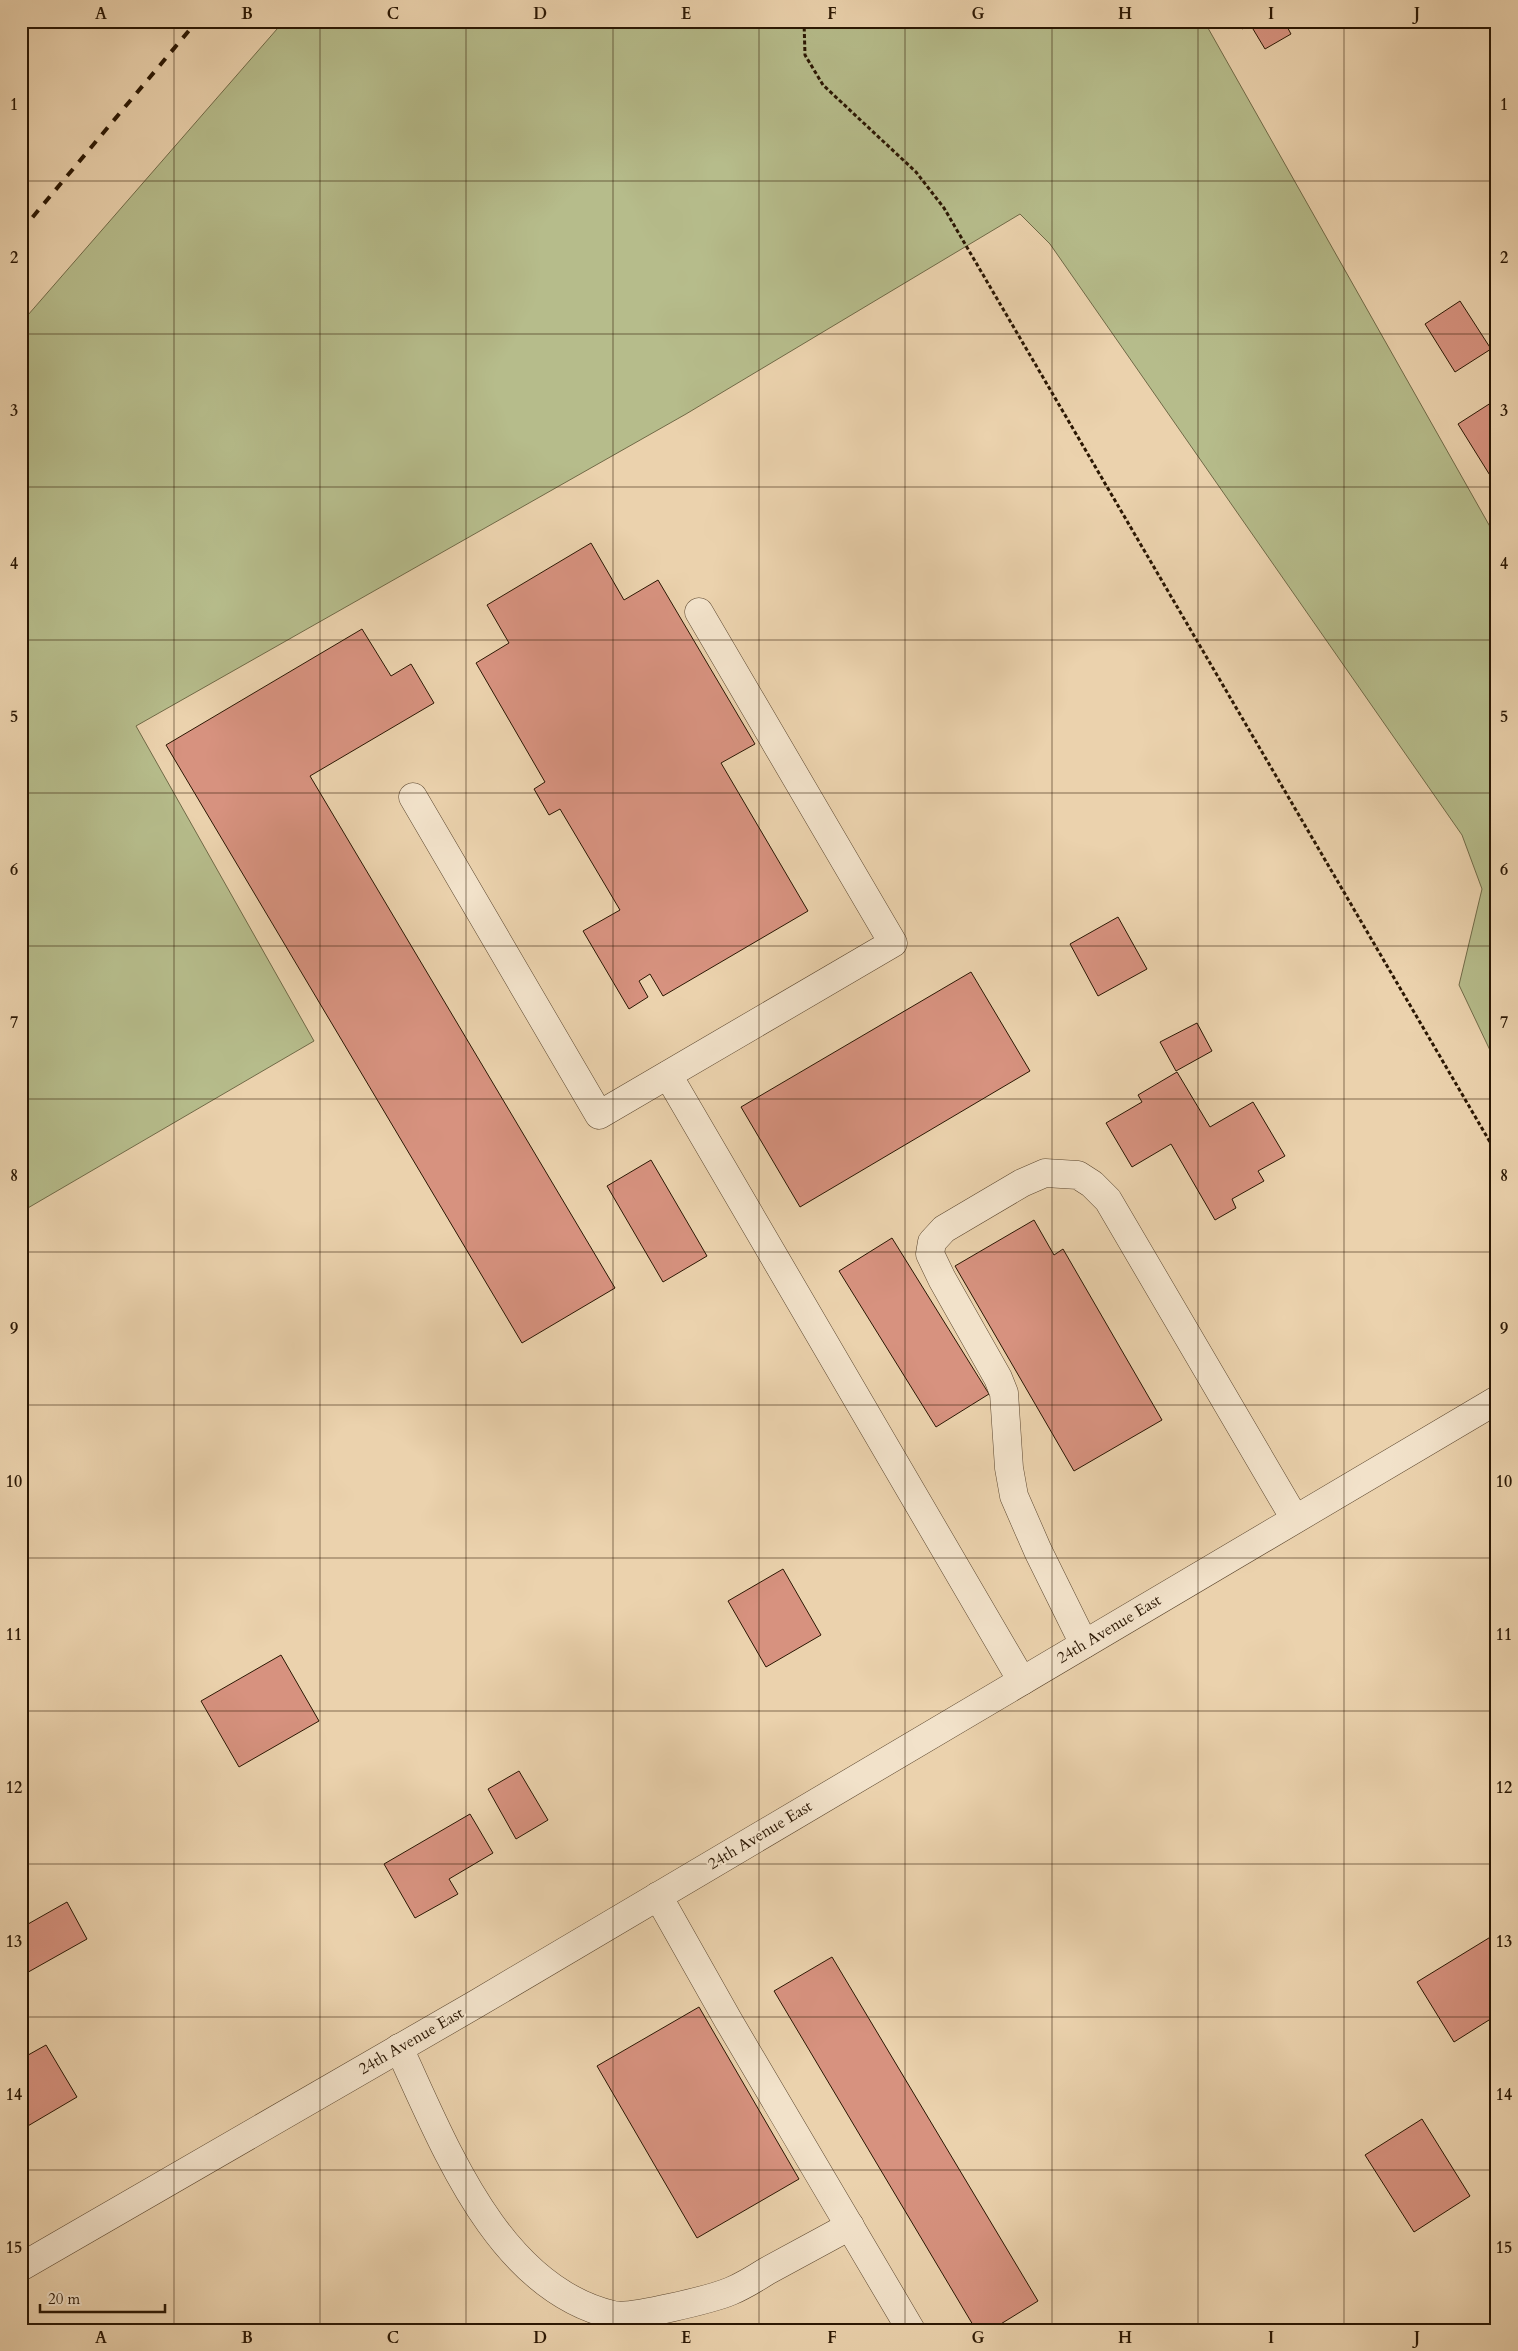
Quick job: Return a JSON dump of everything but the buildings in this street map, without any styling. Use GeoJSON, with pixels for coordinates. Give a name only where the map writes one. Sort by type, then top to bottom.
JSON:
{"type":"FeatureCollection","features":[{"type":"Feature","properties":{"kind":"street"},"geometry":{"type":"LineString","coordinates":[[413,797],[599,1115],[893,943],[699,612]]}},
{"type":"Feature","properties":{"kind":"street"},"geometry":{"type":"LineString","coordinates":[[668,1075],[1022,1681]]}},
{"type":"Feature","properties":{"kind":"street"},"geometry":{"type":"LineString","coordinates":[[1084,1644],[1038,1551],[1014,1496],[1009,1468],[1004,1393],[998,1378],[930,1254],[932,1242],[944,1229],[1022,1183],[1045,1173],[1078,1175],[1092,1184],[1108,1200],[1295,1519]]}},
{"type":"Feature","properties":{"kind":"street","name":"24th Avenue East"},"geometry":{"type":"LineString","coordinates":[[21,2267],[658,1896],[1497,1400]]}},
{"type":"Feature","properties":{"kind":"street"},"geometry":{"type":"LineString","coordinates":[[658,1896],[728,2020],[912,2330]]}},
{"type":"Feature","properties":{"kind":"street"},"geometry":{"type":"LineString","coordinates":[[399,2048],[448,2154],[498,2235],[533,2272],[574,2301],[615,2316],[659,2310],[713,2296],[731,2291],[850,2226]]}},
{"type":"Feature","properties":{"kind":"path"},"geometry":{"type":"LineString","coordinates":[[804,21],[805,55],[823,85],[916,172],[944,208],[1497,1154]]}},
{"type":"Feature","properties":{"kind":"green space"},"geometry":{"type":"Polygon","coordinates":[[[284,21],[1204,21],[1497,539],[1497,1065],[1459,985],[1482,889],[1462,835],[1050,244],[1020,214],[686,414],[136,726],[314,1041],[21,1212],[21,323],[284,21]]]}},
{"type":"Feature","properties":{"kind":"railway"},"geometry":{"type":"LineString","coordinates":[[21,231],[197,21]]}}]}
